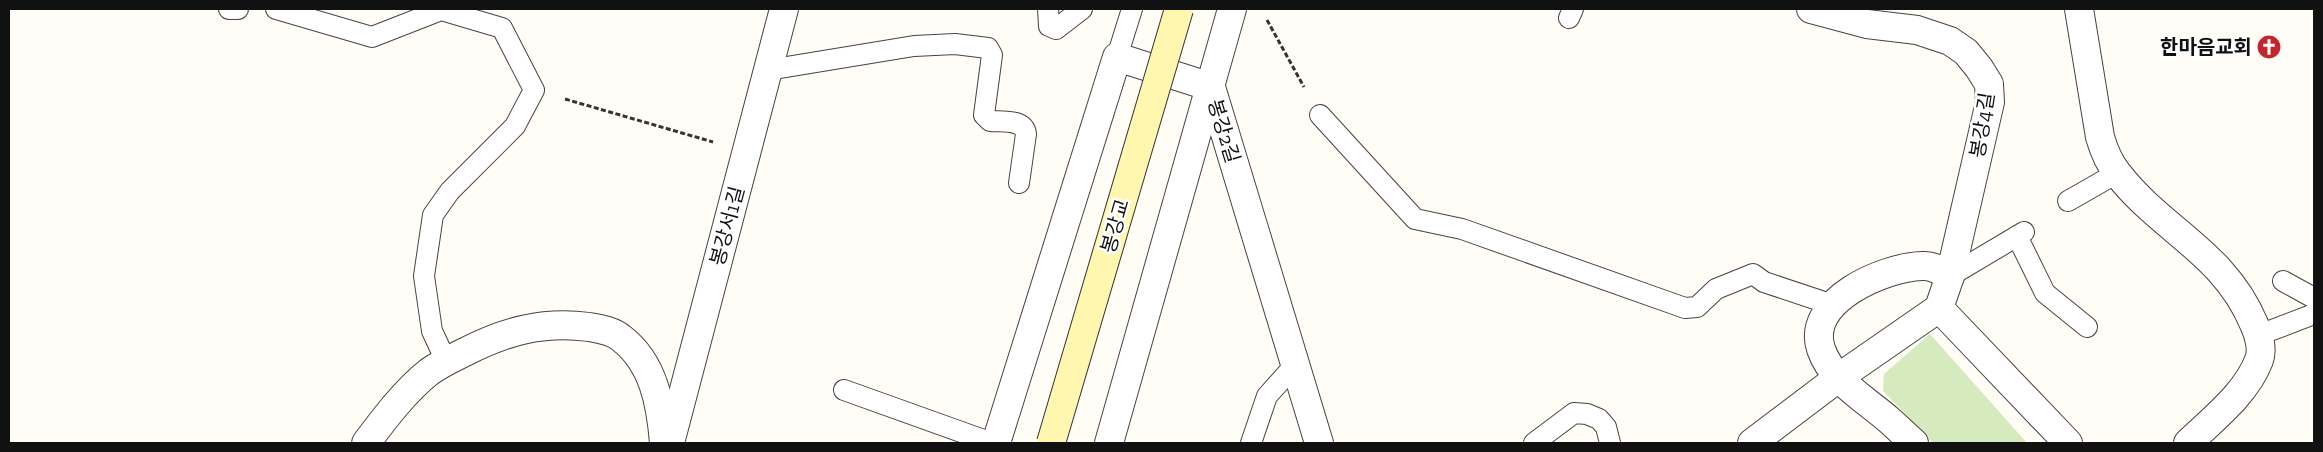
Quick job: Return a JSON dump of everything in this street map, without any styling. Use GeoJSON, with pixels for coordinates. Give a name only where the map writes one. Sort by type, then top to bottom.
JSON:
{"type":"FeatureCollection","features":[{"type":"Feature","properties":{"kind":"street","name":"봉강서1길"},"geometry":{"type":"LineString","coordinates":[[670,443],[784,9]]}},
{"type":"Feature","properties":{"kind":"street","name":"봉강교"},"geometry":{"type":"LineString","coordinates":[[1051,443],[1179,9]]}},
{"type":"Feature","properties":{"kind":"street"},"geometry":{"type":"LineString","coordinates":[[996,443],[1117,57],[1211,87],[1232,9]]}},
{"type":"Feature","properties":{"kind":"street","name":"봉강4길"},"geometry":{"type":"LineString","coordinates":[[1811,9],[1858,22],[1934,34],[1966,52],[1989,84],[1990,102],[1950,276],[1939,308]]}},
{"type":"Feature","properties":{"kind":"street"},"geometry":{"type":"LineString","coordinates":[[2079,9],[2100,137],[2106,155],[2117,174],[2131,190],[2218,266],[2235,288],[2259,334],[2260,359],[2249,380],[2233,399],[2188,443]]}},
{"type":"Feature","properties":{"kind":"street","name":"봉강2길"},"geometry":{"type":"LineString","coordinates":[[1211,87],[1294,366],[1319,443]]}},
{"type":"Feature","properties":{"kind":"street","name":"봉강2길"},"geometry":{"type":"LineString","coordinates":[[1109,443],[1211,87]]}},
{"type":"Feature","properties":{"kind":"street"},"geometry":{"type":"LineString","coordinates":[[1914,443],[1838,378],[1821,350],[1818,334],[1820,322],[1833,305],[1852,289],[1903,268],[1924,265],[1938,269],[1950,276]]}},
{"type":"Feature","properties":{"kind":"street"},"geometry":{"type":"LineString","coordinates":[[1752,443],[1838,378],[1939,308],[2068,443]]}},
{"type":"Feature","properties":{"kind":"street"},"geometry":{"type":"LineString","coordinates":[[366,443],[412,389],[429,372],[446,362],[482,343],[532,327],[570,325],[606,330],[625,341],[635,350],[648,369],[656,391],[664,443]]}},
{"type":"Feature","properties":{"kind":"lane"},"geometry":{"type":"LineString","coordinates":[[228,9],[238,9]]}},
{"type":"Feature","properties":{"kind":"lane"},"geometry":{"type":"LineString","coordinates":[[276,9],[372,38],[441,10],[502,28],[534,90],[515,126],[450,191],[433,215],[424,276],[432,331],[446,362]]}},
{"type":"Feature","properties":{"kind":"lane"},"geometry":{"type":"LineString","coordinates":[[1048,9],[1049,26],[1056,29],[1082,9]]}},
{"type":"Feature","properties":{"kind":"lane"},"geometry":{"type":"LineString","coordinates":[[1117,57],[1132,9]]}},
{"type":"Feature","properties":{"kind":"lane"},"geometry":{"type":"LineString","coordinates":[[768,70],[914,46],[955,44],[988,48],[992,55],[984,115],[990,121],[1021,124],[1025,128],[1026,134],[1019,184]]}},
{"type":"Feature","properties":{"kind":"lane"},"geometry":{"type":"LineString","coordinates":[[1320,115],[1415,220],[1462,229],[1685,308],[1696,307],[1716,289],[1753,274],[1764,282],[1833,305]]}},
{"type":"Feature","properties":{"kind":"lane"},"geometry":{"type":"LineString","coordinates":[[2068,202],[2117,174]]}},
{"type":"Feature","properties":{"kind":"lane"},"geometry":{"type":"LineString","coordinates":[[1950,276],[2020,234],[2045,293],[2088,328]]}},
{"type":"Feature","properties":{"kind":"lane"},"geometry":{"type":"LineString","coordinates":[[2283,281],[2314,298]]}},
{"type":"Feature","properties":{"kind":"lane"},"geometry":{"type":"LineString","coordinates":[[2259,334],[2314,314]]}},
{"type":"Feature","properties":{"kind":"lane"},"geometry":{"type":"LineString","coordinates":[[1250,443],[1267,396],[1294,366]]}},
{"type":"Feature","properties":{"kind":"lane"},"geometry":{"type":"LineString","coordinates":[[844,390],[992,443]]}},
{"type":"Feature","properties":{"kind":"lane"},"geometry":{"type":"LineString","coordinates":[[1534,443],[1574,413],[1587,414],[1599,419],[1606,427],[1610,443]]}},
{"type":"Feature","properties":{"kind":"path"},"geometry":{"type":"LineString","coordinates":[[1265,17],[1320,115]]}},
{"type":"Feature","properties":{"kind":"path"},"geometry":{"type":"LineString","coordinates":[[534,90],[704,140],[747,150]]}},
{"type":"Feature","properties":{"kind":"green space"},"geometry":{"type":"Polygon","coordinates":[[[1930,334],[2027,443],[1933,443],[1883,391],[1884,374],[1930,334]]]}},
{"type":"Feature","properties":{"kind":"place","name":"한마음교회"},"geometry":{"type":"Point","coordinates":[2269,47]}}]}
